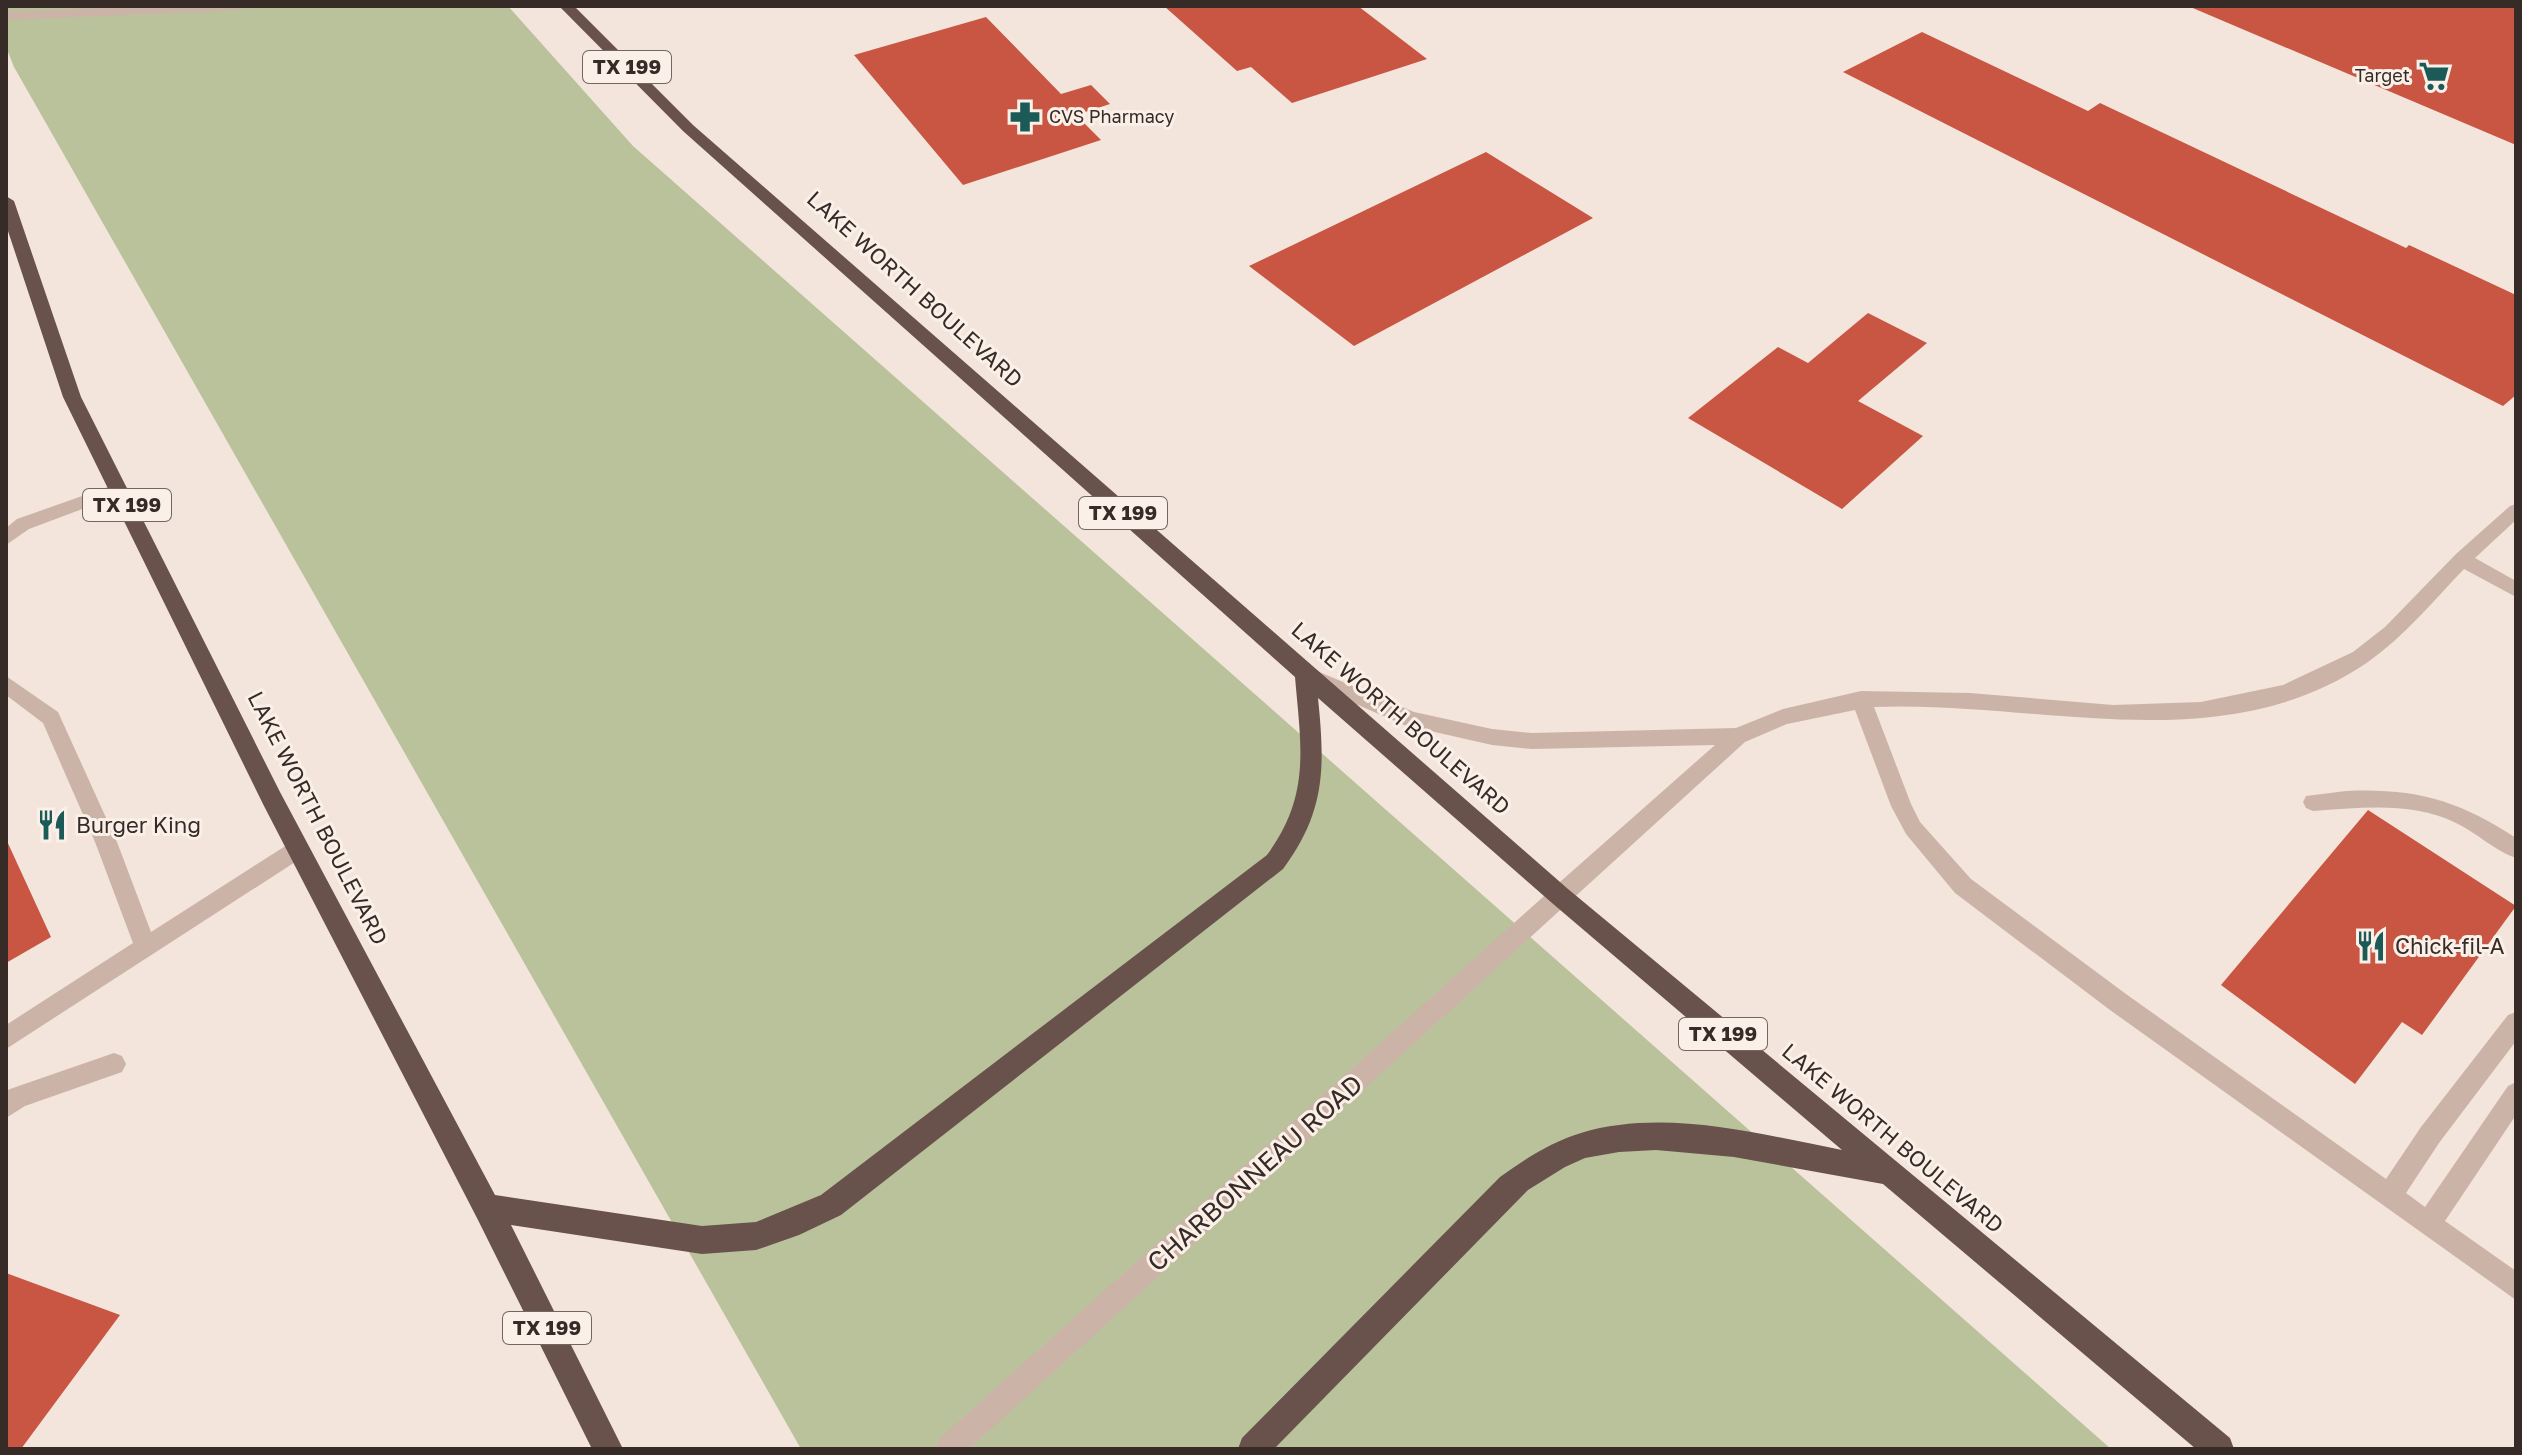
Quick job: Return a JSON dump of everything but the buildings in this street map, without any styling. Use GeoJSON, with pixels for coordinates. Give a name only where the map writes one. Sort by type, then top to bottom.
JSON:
{"type":"FeatureCollection","features":[{"type":"Feature","properties":{"kind":"highway","name":"LAKE WORTH BOULEVARD"},"geometry":{"type":"LineString","coordinates":[[566,6],[688,128],[1305,674],[1560,896],[2219,1449]]}},
{"type":"Feature","properties":{"kind":"highway","name":"LAKE WORTH BOULEVARD"},"geometry":{"type":"LineString","coordinates":[[6,201],[9,222],[72,397],[298,849],[487,1208],[608,1449]]}},
{"type":"Feature","properties":{"kind":"highway"},"geometry":{"type":"LineString","coordinates":[[487,1208],[702,1240],[756,1236],[789,1225],[831,1205],[1275,862],[1293,842],[1312,792],[1305,674]]}},
{"type":"Feature","properties":{"kind":"highway"},"geometry":{"type":"LineString","coordinates":[[1253,1449],[1510,1187],[1544,1163],[1583,1146],[1620,1138],[1663,1135],[1885,1171]]}},
{"type":"Feature","properties":{"kind":"street"},"geometry":{"type":"LineString","coordinates":[[6,16],[241,6]]}},
{"type":"Feature","properties":{"kind":"street"},"geometry":{"type":"LineString","coordinates":[[6,538],[23,524],[119,489]]}},
{"type":"Feature","properties":{"kind":"street"},"geometry":{"type":"LineString","coordinates":[[1305,674],[1411,719],[1492,737],[1532,741],[1738,736],[1765,722],[1811,708],[1861,699],[1912,698],[2128,713],[2203,710],[2246,704],[2309,683],[2372,650],[2398,628],[2462,559],[2516,510]]}},
{"type":"Feature","properties":{"kind":"street"},"geometry":{"type":"LineString","coordinates":[[2462,559],[2516,590]]}},
{"type":"Feature","properties":{"kind":"street"},"geometry":{"type":"LineString","coordinates":[[7,686],[51,718],[106,842],[146,947]]}},
{"type":"Feature","properties":{"kind":"street"},"geometry":{"type":"LineString","coordinates":[[1861,699],[1901,806],[1936,858],[1963,886],[2118,1002],[2516,1287]]}},
{"type":"Feature","properties":{"kind":"street","name":"CHARBONNEAU ROAD"},"geometry":{"type":"LineString","coordinates":[[949,1449],[1738,736]]}},
{"type":"Feature","properties":{"kind":"street"},"geometry":{"type":"LineString","coordinates":[[2313,802],[2384,798],[2444,808],[2472,821],[2516,849]]}},
{"type":"Feature","properties":{"kind":"street"},"geometry":{"type":"LineString","coordinates":[[6,1038],[298,849]]}},
{"type":"Feature","properties":{"kind":"street"},"geometry":{"type":"LineString","coordinates":[[2389,1196],[2430,1135],[2516,1023]]}},
{"type":"Feature","properties":{"kind":"street"},"geometry":{"type":"LineString","coordinates":[[6,1106],[18,1097],[114,1064]]}},
{"type":"Feature","properties":{"kind":"street"},"geometry":{"type":"LineString","coordinates":[[2428,1224],[2516,1094]]}},
{"type":"Feature","properties":{"kind":"green space"},"geometry":{"type":"Polygon","coordinates":[[[6,6],[508,6],[633,146],[2111,1449],[801,1449],[14,67],[6,47],[6,6]]]}},
{"type":"Feature","properties":{"kind":"place","name":"Target"},"geometry":{"type":"Point","coordinates":[2434,76]}},
{"type":"Feature","properties":{"kind":"place","name":"CVS Pharmacy"},"geometry":{"type":"Point","coordinates":[1025,117]}},
{"type":"Feature","properties":{"kind":"place","name":"Burger King"},"geometry":{"type":"Point","coordinates":[52,825]}},
{"type":"Feature","properties":{"kind":"place","name":"Chick-fil-A"},"geometry":{"type":"Point","coordinates":[2371,946]}}]}
